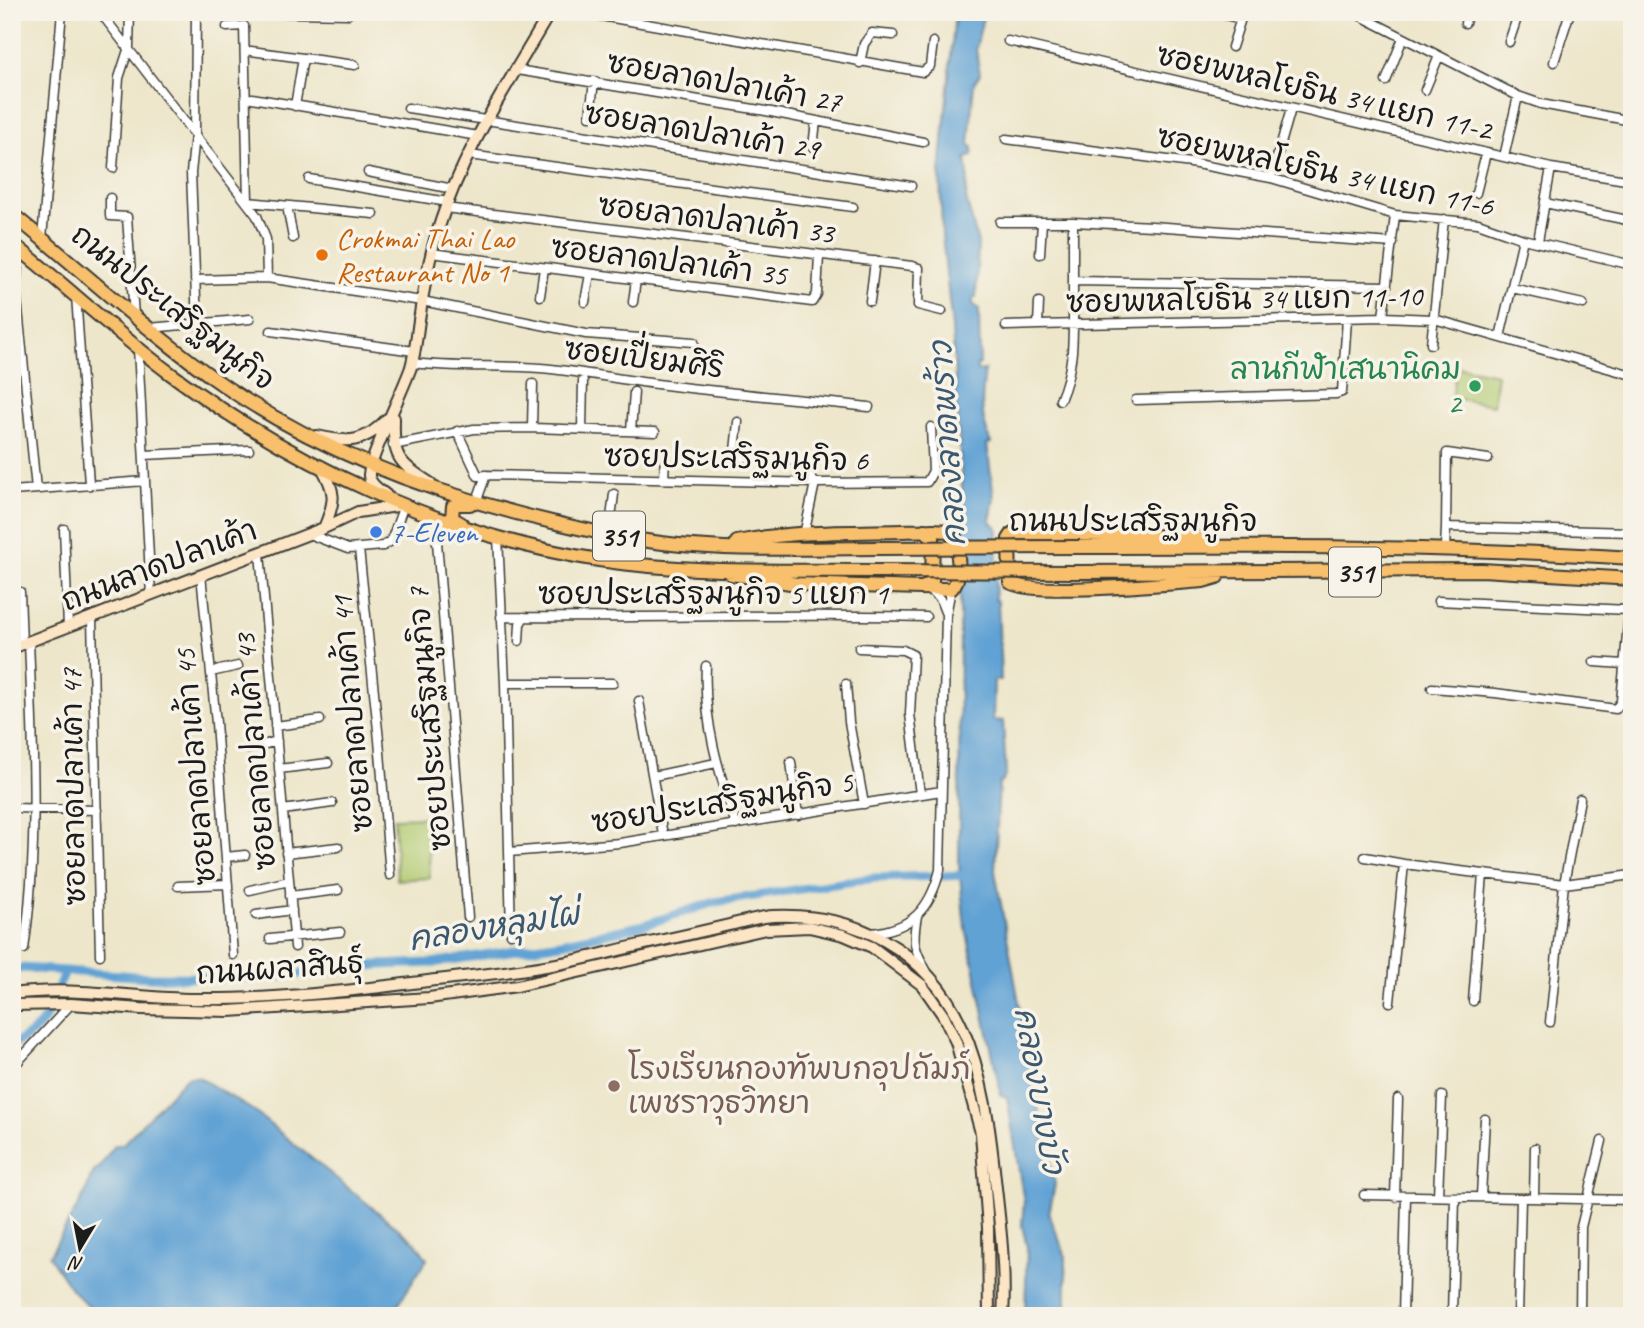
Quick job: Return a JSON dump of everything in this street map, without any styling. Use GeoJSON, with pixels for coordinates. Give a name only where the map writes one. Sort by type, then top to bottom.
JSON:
{"type":"FeatureCollection","features":[{"type":"Feature","properties":{"kind":"main road"},"geometry":{"type":"LineString","coordinates":[[398,503],[372,483],[369,476],[370,465],[412,363],[431,253],[453,189],[478,136],[550,12]]}},
{"type":"Feature","properties":{"kind":"main road","name":"ถนนประเสริฐมนูกิจ"},"geometry":{"type":"LineString","coordinates":[[12,214],[134,316],[226,387],[304,433],[370,465],[447,494],[506,511],[609,534],[661,543],[715,548],[1223,546],[1536,552],[1632,558]]}},
{"type":"Feature","properties":{"kind":"main road","name":"ถนนประเสริฐมนูกิจ"},"geometry":{"type":"LineString","coordinates":[[16,245],[138,348],[201,395],[321,466],[398,503],[494,537],[598,559],[662,567],[714,569],[1224,573],[1482,570],[1632,579]]}},
{"type":"Feature","properties":{"kind":"main road"},"geometry":{"type":"LineString","coordinates":[[304,433],[352,441],[374,431],[394,412]]}},
{"type":"Feature","properties":{"kind":"main road"},"geometry":{"type":"LineString","coordinates":[[394,412],[393,445],[399,459],[447,494]]}},
{"type":"Feature","properties":{"kind":"main road"},"geometry":{"type":"LineString","coordinates":[[321,466],[334,493],[331,512],[324,528]]}},
{"type":"Feature","properties":{"kind":"main road","name":"ถนนลาดปลาเค้า"},"geometry":{"type":"LineString","coordinates":[[21,644],[309,534],[358,512],[398,503]]}},
{"type":"Feature","properties":{"kind":"main road"},"geometry":{"type":"LineString","coordinates":[[494,537],[455,520],[451,515],[453,506],[461,503],[506,511]]}},
{"type":"Feature","properties":{"kind":"main road"},"geometry":{"type":"LineString","coordinates":[[924,530],[933,537],[932,582],[926,588]]}},
{"type":"Feature","properties":{"kind":"main road"},"geometry":{"type":"LineString","coordinates":[[714,569],[744,577],[797,584],[951,589],[957,583],[958,577],[955,537],[949,531],[769,537],[715,548]]}},
{"type":"Feature","properties":{"kind":"main road"},"geometry":{"type":"LineString","coordinates":[[1223,546],[1197,537],[1013,533],[1009,539],[1010,582],[1015,587],[1032,589],[1137,586],[1203,581],[1224,573]]}},
{"type":"Feature","properties":{"kind":"main road","name":"ถนนผลาสินธุ์"},"geometry":{"type":"LineString","coordinates":[[12,994],[41,990],[150,998],[223,999],[401,984],[556,964],[770,916],[809,917],[853,925],[900,948],[929,975],[963,1028],[986,1110],[1000,1226],[1003,1316]]}},
{"type":"Feature","properties":{"kind":"main road","name":"ถนนผลาสินธุ์"},"geometry":{"type":"LineString","coordinates":[[12,1005],[71,1004],[229,1011],[429,998],[517,986],[766,929],[809,927],[844,935],[872,947],[922,985],[943,1015],[956,1042],[981,1133],[988,1228],[989,1316]]}},
{"type":"Feature","properties":{"kind":"street"},"geometry":{"type":"LineString","coordinates":[[43,238],[62,12]]}},
{"type":"Feature","properties":{"kind":"street"},"geometry":{"type":"LineString","coordinates":[[100,12],[248,202],[263,228],[266,239],[267,278]]}},
{"type":"Feature","properties":{"kind":"street"},"geometry":{"type":"LineString","coordinates":[[113,168],[119,78],[129,47],[130,12]]}},
{"type":"Feature","properties":{"kind":"street"},"geometry":{"type":"LineString","coordinates":[[196,12],[195,135],[191,173],[197,323]]}},
{"type":"Feature","properties":{"kind":"street"},"geometry":{"type":"LineString","coordinates":[[251,12],[348,14]]}},
{"type":"Feature","properties":{"kind":"street"},"geometry":{"type":"LineString","coordinates":[[578,12],[923,72],[928,70],[933,42]]}},
{"type":"Feature","properties":{"kind":"street"},"geometry":{"type":"LineString","coordinates":[[1213,12],[1242,15],[1232,47]]}},
{"type":"Feature","properties":{"kind":"street"},"geometry":{"type":"LineString","coordinates":[[1353,12],[1518,96],[1541,104],[1632,121]]}},
{"type":"Feature","properties":{"kind":"street"},"geometry":{"type":"LineString","coordinates":[[1465,23],[1468,12]]}},
{"type":"Feature","properties":{"kind":"street"},"geometry":{"type":"LineString","coordinates":[[1509,41],[1519,12]]}},
{"type":"Feature","properties":{"kind":"street"},"geometry":{"type":"LineString","coordinates":[[1554,62],[1570,12]]}},
{"type":"Feature","properties":{"kind":"street"},"geometry":{"type":"LineString","coordinates":[[227,27],[244,26],[248,202]]}},
{"type":"Feature","properties":{"kind":"street"},"geometry":{"type":"LineString","coordinates":[[860,63],[864,44],[872,33],[893,35]]}},
{"type":"Feature","properties":{"kind":"street"},"geometry":{"type":"LineString","coordinates":[[1386,81],[1403,38]]}},
{"type":"Feature","properties":{"kind":"street","name":"ซอยพหลโยธิน 34 แยก 11-2"},"geometry":{"type":"LineString","coordinates":[[1008,41],[1551,168],[1632,181]]}},
{"type":"Feature","properties":{"kind":"street"},"geometry":{"type":"LineString","coordinates":[[251,51],[355,65]]}},
{"type":"Feature","properties":{"kind":"street"},"geometry":{"type":"LineString","coordinates":[[1426,90],[1440,56]]}},
{"type":"Feature","properties":{"kind":"street"},"geometry":{"type":"LineString","coordinates":[[295,106],[303,58]]}},
{"type":"Feature","properties":{"kind":"street","name":"ซอยลาดปลาเค้า 27"},"geometry":{"type":"LineString","coordinates":[[517,70],[594,81],[923,142]]}},
{"type":"Feature","properties":{"kind":"street"},"geometry":{"type":"LineString","coordinates":[[590,116],[594,81]]}},
{"type":"Feature","properties":{"kind":"street"},"geometry":{"type":"LineString","coordinates":[[1504,157],[1518,96]]}},
{"type":"Feature","properties":{"kind":"street"},"geometry":{"type":"LineString","coordinates":[[252,98],[478,136]]}},
{"type":"Feature","properties":{"kind":"street","name":"ซอยลาดปลาเค้า 29"},"geometry":{"type":"LineString","coordinates":[[408,108],[911,186]]}},
{"type":"Feature","properties":{"kind":"street"},"geometry":{"type":"LineString","coordinates":[[1271,178],[1291,108]]}},
{"type":"Feature","properties":{"kind":"street"},"geometry":{"type":"LineString","coordinates":[[813,147],[816,121]]}},
{"type":"Feature","properties":{"kind":"street","name":"ซอยพหลโยธิน 34 แยก 11-6"},"geometry":{"type":"LineString","coordinates":[[1006,139],[1191,163],[1271,178],[1395,215],[1478,223],[1523,239],[1632,265]]}},
{"type":"Feature","properties":{"kind":"street"},"geometry":{"type":"LineString","coordinates":[[1476,194],[1486,153]]}},
{"type":"Feature","properties":{"kind":"street"},"geometry":{"type":"LineString","coordinates":[[469,155],[853,207]]}},
{"type":"Feature","properties":{"kind":"street"},"geometry":{"type":"LineString","coordinates":[[1538,241],[1551,168]]}},
{"type":"Feature","properties":{"kind":"street"},"geometry":{"type":"LineString","coordinates":[[368,172],[453,189]]}},
{"type":"Feature","properties":{"kind":"street","name":"ซอยลาดปลาเค้า 33"},"geometry":{"type":"LineString","coordinates":[[309,179],[447,205],[919,268],[918,305],[942,311]]}},
{"type":"Feature","properties":{"kind":"street"},"geometry":{"type":"LineString","coordinates":[[110,198],[110,216],[127,217],[134,316]]}},
{"type":"Feature","properties":{"kind":"street"},"geometry":{"type":"LineString","coordinates":[[248,202],[374,214]]}},
{"type":"Feature","properties":{"kind":"street"},"geometry":{"type":"LineString","coordinates":[[1545,203],[1632,220]]}},
{"type":"Feature","properties":{"kind":"street"},"geometry":{"type":"LineString","coordinates":[[287,206],[293,238]]}},
{"type":"Feature","properties":{"kind":"street"},"geometry":{"type":"LineString","coordinates":[[1383,317],[1395,215]]}},
{"type":"Feature","properties":{"kind":"street"},"geometry":{"type":"LineString","coordinates":[[1431,344],[1444,219]]}},
{"type":"Feature","properties":{"kind":"street"},"geometry":{"type":"LineString","coordinates":[[1000,222],[1152,226],[1393,243]]}},
{"type":"Feature","properties":{"kind":"street"},"geometry":{"type":"LineString","coordinates":[[1040,254],[1042,222]]}},
{"type":"Feature","properties":{"kind":"street"},"geometry":{"type":"LineString","coordinates":[[1060,400],[1072,365],[1075,323],[1073,222]]}},
{"type":"Feature","properties":{"kind":"street"},"geometry":{"type":"LineString","coordinates":[[1500,337],[1523,239]]}},
{"type":"Feature","properties":{"kind":"street"},"geometry":{"type":"LineString","coordinates":[[16,245],[16,289],[36,489]]}},
{"type":"Feature","properties":{"kind":"street","name":"ซอยลาดปลาเค้า 35"},"geometry":{"type":"LineString","coordinates":[[431,253],[812,302],[817,294],[819,255]]}},
{"type":"Feature","properties":{"kind":"street"},"geometry":{"type":"LineString","coordinates":[[870,301],[875,261]]}},
{"type":"Feature","properties":{"kind":"street"},"geometry":{"type":"LineString","coordinates":[[540,296],[544,268]]}},
{"type":"Feature","properties":{"kind":"street"},"geometry":{"type":"LineString","coordinates":[[585,302],[590,274]]}},
{"type":"Feature","properties":{"kind":"street"},"geometry":{"type":"LineString","coordinates":[[195,280],[267,278],[422,301],[586,334],[694,342]]}},
{"type":"Feature","properties":{"kind":"street"},"geometry":{"type":"LineString","coordinates":[[633,302],[636,280]]}},
{"type":"Feature","properties":{"kind":"street"},"geometry":{"type":"LineString","coordinates":[[1074,281],[1387,286]]}},
{"type":"Feature","properties":{"kind":"street"},"geometry":{"type":"LineString","coordinates":[[1512,288],[1583,304]]}},
{"type":"Feature","properties":{"kind":"street"},"geometry":{"type":"LineString","coordinates":[[76,295],[89,484]]}},
{"type":"Feature","properties":{"kind":"street","name":"ซอยพหลโยธิน 34 แยก 11-10"},"geometry":{"type":"LineString","coordinates":[[1039,303],[1038,324],[1383,317],[1434,319],[1632,375]]}},
{"type":"Feature","properties":{"kind":"street"},"geometry":{"type":"LineString","coordinates":[[149,328],[250,319]]}},
{"type":"Feature","properties":{"kind":"street"},"geometry":{"type":"LineString","coordinates":[[1136,400],[1342,392],[1347,319]]}},
{"type":"Feature","properties":{"kind":"street"},"geometry":{"type":"LineString","coordinates":[[1006,326],[1038,324]]}},
{"type":"Feature","properties":{"kind":"street"},"geometry":{"type":"LineString","coordinates":[[271,331],[414,351]]}},
{"type":"Feature","properties":{"kind":"street"},"geometry":{"type":"LineString","coordinates":[[138,348],[151,595]]}},
{"type":"Feature","properties":{"kind":"street","name":"ซอยเปี่ยมศิริ"},"geometry":{"type":"LineString","coordinates":[[412,363],[592,373],[671,386],[869,407]]}},
{"type":"Feature","properties":{"kind":"street"},"geometry":{"type":"LineString","coordinates":[[582,429],[583,381]]}},
{"type":"Feature","properties":{"kind":"street"},"geometry":{"type":"LineString","coordinates":[[532,428],[533,384]]}},
{"type":"Feature","properties":{"kind":"street"},"geometry":{"type":"LineString","coordinates":[[631,431],[634,392]]}},
{"type":"Feature","properties":{"kind":"street"},"geometry":{"type":"LineString","coordinates":[[738,422],[735,452],[738,457],[798,461],[815,483],[804,535]]}},
{"type":"Feature","properties":{"kind":"street","name":"ซอยประเสริฐมนูกิจ 6"},"geometry":{"type":"LineString","coordinates":[[486,475],[815,483],[927,482],[933,471],[931,427]]}},
{"type":"Feature","properties":{"kind":"street"},"geometry":{"type":"LineString","coordinates":[[393,445],[474,429],[655,432]]}},
{"type":"Feature","properties":{"kind":"street"},"geometry":{"type":"LineString","coordinates":[[457,431],[478,476],[486,475],[476,503]]}},
{"type":"Feature","properties":{"kind":"street"},"geometry":{"type":"LineString","coordinates":[[145,455],[249,450]]}},
{"type":"Feature","properties":{"kind":"street"},"geometry":{"type":"LineString","coordinates":[[1445,550],[1447,453],[1488,459]]}},
{"type":"Feature","properties":{"kind":"street"},"geometry":{"type":"LineString","coordinates":[[664,480],[665,456]]}},
{"type":"Feature","properties":{"kind":"street"},"geometry":{"type":"LineString","coordinates":[[12,491],[145,481]]}},
{"type":"Feature","properties":{"kind":"street"},"geometry":{"type":"LineString","coordinates":[[609,534],[614,494]]}},
{"type":"Feature","properties":{"kind":"street"},"geometry":{"type":"LineString","coordinates":[[309,534],[340,546],[359,549],[387,544],[398,503]]}},
{"type":"Feature","properties":{"kind":"street","name":"ซอยประเสริฐมนูกิจ 7"},"geometry":{"type":"LineString","coordinates":[[435,517],[468,917]]}},
{"type":"Feature","properties":{"kind":"street"},"geometry":{"type":"LineString","coordinates":[[1446,527],[1632,532]]}},
{"type":"Feature","properties":{"kind":"street"},"geometry":{"type":"LineString","coordinates":[[64,529],[68,627]]}},
{"type":"Feature","properties":{"kind":"street"},"geometry":{"type":"LineString","coordinates":[[494,537],[505,683],[511,934]]}},
{"type":"Feature","properties":{"kind":"street","name":"ซอยลาดปลาเค้า 41"},"geometry":{"type":"LineString","coordinates":[[359,549],[390,875]]}},
{"type":"Feature","properties":{"kind":"street","name":"ซอยลาดปลาเค้า 43"},"geometry":{"type":"LineString","coordinates":[[260,553],[294,942]]}},
{"type":"Feature","properties":{"kind":"street","name":"ซอยลาดปลาเค้า 45"},"geometry":{"type":"LineString","coordinates":[[201,575],[233,955]]}},
{"type":"Feature","properties":{"kind":"street"},"geometry":{"type":"LineString","coordinates":[[1432,688],[1495,693],[1616,709],[1622,701],[1632,579]]}},
{"type":"Feature","properties":{"kind":"street"},"geometry":{"type":"LineString","coordinates":[[926,588],[940,599],[946,615]]}},
{"type":"Feature","properties":{"kind":"street"},"geometry":{"type":"LineString","coordinates":[[929,975],[914,945],[913,936],[917,916],[938,878],[941,855],[946,615],[951,589]]}},
{"type":"Feature","properties":{"kind":"street"},"geometry":{"type":"LineString","coordinates":[[20,592],[21,644],[35,808],[30,909],[24,949]]}},
{"type":"Feature","properties":{"kind":"street"},"geometry":{"type":"LineString","coordinates":[[1438,601],[1628,610]]}},
{"type":"Feature","properties":{"kind":"street","name":"ซอยประเสริฐมนูกิจ 5 แยก 1"},"geometry":{"type":"LineString","coordinates":[[501,617],[926,617]]}},
{"type":"Feature","properties":{"kind":"street"},"geometry":{"type":"LineString","coordinates":[[519,641],[520,625],[524,617]]}},
{"type":"Feature","properties":{"kind":"street","name":"ซอยลาดปลาเค้า 47"},"geometry":{"type":"LineString","coordinates":[[92,618],[100,955]]}},
{"type":"Feature","properties":{"kind":"street"},"geometry":{"type":"LineString","coordinates":[[859,648],[903,650],[913,655],[910,714],[920,794]]}},
{"type":"Feature","properties":{"kind":"street"},"geometry":{"type":"LineString","coordinates":[[1594,662],[1624,664]]}},
{"type":"Feature","properties":{"kind":"street"},"geometry":{"type":"LineString","coordinates":[[211,672],[238,666]]}},
{"type":"Feature","properties":{"kind":"street"},"geometry":{"type":"LineString","coordinates":[[706,666],[706,713],[716,763],[736,825]]}},
{"type":"Feature","properties":{"kind":"street"},"geometry":{"type":"LineString","coordinates":[[505,683],[614,683]]}},
{"type":"Feature","properties":{"kind":"street"},"geometry":{"type":"LineString","coordinates":[[846,684],[849,722],[864,804]]}},
{"type":"Feature","properties":{"kind":"street"},"geometry":{"type":"LineString","coordinates":[[639,701],[663,835]]}},
{"type":"Feature","properties":{"kind":"street"},"geometry":{"type":"LineString","coordinates":[[275,726],[320,720]]}},
{"type":"Feature","properties":{"kind":"street"},"geometry":{"type":"LineString","coordinates":[[248,749],[277,741]]}},
{"type":"Feature","properties":{"kind":"street"},"geometry":{"type":"LineString","coordinates":[[791,762],[798,815]]}},
{"type":"Feature","properties":{"kind":"street"},"geometry":{"type":"LineString","coordinates":[[279,769],[328,763]]}},
{"type":"Feature","properties":{"kind":"street"},"geometry":{"type":"LineString","coordinates":[[654,776],[716,763]]}},
{"type":"Feature","properties":{"kind":"street","name":"ซอยประเสริฐมนูกิจ 5"},"geometry":{"type":"LineString","coordinates":[[509,852],[604,845],[941,791]]}},
{"type":"Feature","properties":{"kind":"street"},"geometry":{"type":"LineString","coordinates":[[1550,1022],[1564,884],[1580,799]]}},
{"type":"Feature","properties":{"kind":"street"},"geometry":{"type":"LineString","coordinates":[[283,810],[332,803]]}},
{"type":"Feature","properties":{"kind":"street"},"geometry":{"type":"LineString","coordinates":[[12,808],[97,810]]}},
{"type":"Feature","properties":{"kind":"street"},"geometry":{"type":"LineString","coordinates":[[286,853],[338,847]]}},
{"type":"Feature","properties":{"kind":"street"},"geometry":{"type":"LineString","coordinates":[[226,857],[245,855]]}},
{"type":"Feature","properties":{"kind":"street"},"geometry":{"type":"LineString","coordinates":[[1365,857],[1564,884],[1632,875]]}},
{"type":"Feature","properties":{"kind":"street"},"geometry":{"type":"LineString","coordinates":[[1390,1002],[1404,864]]}},
{"type":"Feature","properties":{"kind":"street"},"geometry":{"type":"LineString","coordinates":[[1473,1001],[1483,874]]}},
{"type":"Feature","properties":{"kind":"street"},"geometry":{"type":"LineString","coordinates":[[250,890],[289,881]]}},
{"type":"Feature","properties":{"kind":"street"},"geometry":{"type":"LineString","coordinates":[[178,886],[228,884]]}},
{"type":"Feature","properties":{"kind":"street"},"geometry":{"type":"LineString","coordinates":[[290,896],[338,890]]}},
{"type":"Feature","properties":{"kind":"street"},"geometry":{"type":"LineString","coordinates":[[256,915],[292,910]]}},
{"type":"Feature","properties":{"kind":"street"},"geometry":{"type":"LineString","coordinates":[[871,933],[899,928],[917,916]]}},
{"type":"Feature","properties":{"kind":"street"},"geometry":{"type":"LineString","coordinates":[[270,939],[294,942],[340,932]]}},
{"type":"Feature","properties":{"kind":"street"},"geometry":{"type":"LineString","coordinates":[[12,1068],[71,1004]]}},
{"type":"Feature","properties":{"kind":"street"},"geometry":{"type":"LineString","coordinates":[[1630,1034],[1632,1024]]}},
{"type":"Feature","properties":{"kind":"street"},"geometry":{"type":"LineString","coordinates":[[1438,1196],[1442,1096]]}},
{"type":"Feature","properties":{"kind":"street"},"geometry":{"type":"LineString","coordinates":[[1395,1197],[1398,1099]]}},
{"type":"Feature","properties":{"kind":"street"},"geometry":{"type":"LineString","coordinates":[[1481,1196],[1485,1119]]}},
{"type":"Feature","properties":{"kind":"street"},"geometry":{"type":"LineString","coordinates":[[1580,1316],[1581,1227],[1602,1141]]}},
{"type":"Feature","properties":{"kind":"street"},"geometry":{"type":"LineString","coordinates":[[1534,1198],[1535,1149]]}},
{"type":"Feature","properties":{"kind":"street"},"geometry":{"type":"LineString","coordinates":[[1364,1195],[1632,1200]]}},
{"type":"Feature","properties":{"kind":"street"},"geometry":{"type":"LineString","coordinates":[[1403,1316],[1406,1196]]}},
{"type":"Feature","properties":{"kind":"street"},"geometry":{"type":"LineString","coordinates":[[1452,1316],[1455,1197]]}},
{"type":"Feature","properties":{"kind":"street"},"geometry":{"type":"LineString","coordinates":[[1518,1316],[1521,1198]]}},
{"type":"Feature","properties":{"kind":"green space","name":"ลานกีฬาเสนานิคม 2"},"geometry":{"type":"Polygon","coordinates":[[[1456,366],[1497,374],[1493,405],[1452,398],[1456,366]]]}},
{"type":"Feature","properties":{"kind":"green space"},"geometry":{"type":"Polygon","coordinates":[[[428,817],[430,878],[397,880],[394,818],[428,817]]]}},
{"type":"Feature","properties":{"kind":"water"},"geometry":{"type":"Polygon","coordinates":[[[955,12],[984,12],[976,49],[980,74],[974,83],[969,145],[973,147],[972,156],[966,158],[966,198],[978,243],[976,297],[973,298],[973,304],[979,309],[980,364],[977,365],[977,371],[985,370],[982,407],[991,443],[987,444],[994,498],[990,521],[998,528],[995,600],[998,601],[1001,680],[994,680],[993,720],[1003,721],[1006,773],[1003,781],[999,783],[995,871],[1038,1107],[1055,1184],[1049,1214],[1066,1257],[1066,1316],[1025,1316],[1027,1247],[1022,1225],[1024,1202],[1007,1097],[1001,1095],[964,919],[959,864],[959,530],[962,487],[952,328],[942,235],[940,172],[955,12]]]}},
{"type":"Feature","properties":{"kind":"water"},"geometry":{"type":"Polygon","coordinates":[[[187,1077],[198,1077],[251,1109],[416,1243],[427,1259],[391,1316],[98,1316],[72,1290],[49,1256],[86,1192],[90,1179],[114,1146],[123,1144],[187,1077]]]}},
{"type":"Feature","properties":{"kind":"waterway","name":"คลองหลุมไผ่"},"geometry":{"type":"LineString","coordinates":[[12,970],[23,968],[148,977],[263,978],[377,965],[432,963],[561,943],[640,926],[715,902],[874,878],[972,875]]}},
{"type":"Feature","properties":{"kind":"waterway"},"geometry":{"type":"LineString","coordinates":[[59,985],[66,971]]}},
{"type":"Feature","properties":{"kind":"waterway"},"geometry":{"type":"LineString","coordinates":[[12,1045],[37,1028],[47,1014]]}},
{"type":"Feature","properties":{"kind":"place","name":"Crokmai Thai Lao Restaurant No 1"},"geometry":{"type":"Point","coordinates":[322,255]}},
{"type":"Feature","properties":{"kind":"place","name":"ลานกีฬาเสนานิคม 2"},"geometry":{"type":"Point","coordinates":[1475,386]}},
{"type":"Feature","properties":{"kind":"place","name":"7-Eleven"},"geometry":{"type":"Point","coordinates":[376,532]}},
{"type":"Feature","properties":{"kind":"place","name":"โรงเรียนกองทัพบกอุปถัมภ์ เพชราวุธวิทยา"},"geometry":{"type":"Point","coordinates":[614,1086]}},
{"type":"Feature","properties":{"kind":"water label","name":"คลองลาดพร้าว"},"geometry":{"type":"Point","coordinates":[947,444]}},
{"type":"Feature","properties":{"kind":"water label","name":"คลองบางบัว"},"geometry":{"type":"Point","coordinates":[1040,1090]}}]}
